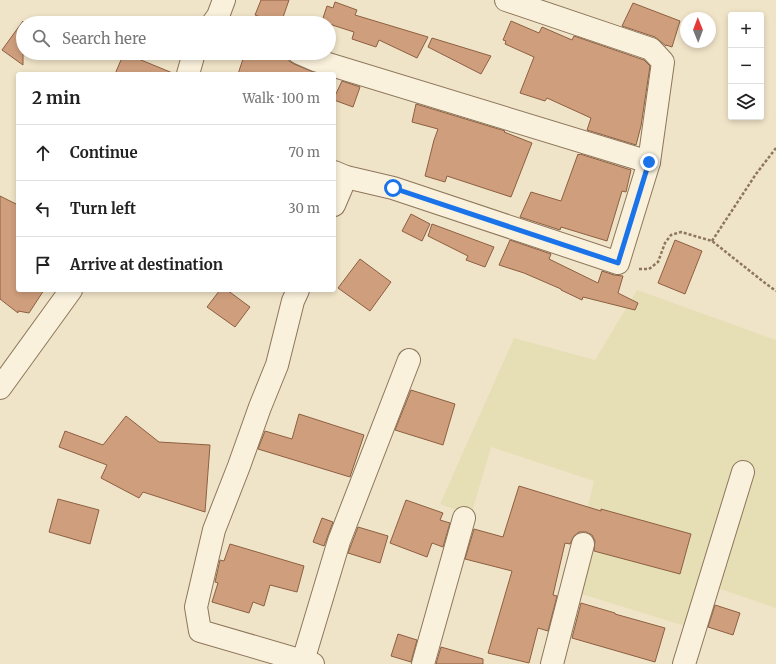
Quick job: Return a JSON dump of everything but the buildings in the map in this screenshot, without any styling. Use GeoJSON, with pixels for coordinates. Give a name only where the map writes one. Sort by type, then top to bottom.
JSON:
{"type":"FeatureCollection","features":[{"type":"Feature","properties":{"kind":"street"},"geometry":{"type":"LineString","coordinates":[[336,195],[340,175],[393,188],[618,263],[649,162],[663,62],[651,49],[506,0]]}},
{"type":"Feature","properties":{"kind":"street"},"geometry":{"type":"LineString","coordinates":[[189,72],[192,60]]}},
{"type":"Feature","properties":{"kind":"street"},"geometry":{"type":"LineString","coordinates":[[315,60],[649,162]]}},
{"type":"Feature","properties":{"kind":"street"},"geometry":{"type":"LineString","coordinates":[[0,388],[70,292]]}},
{"type":"Feature","properties":{"kind":"street"},"geometry":{"type":"LineString","coordinates":[[297,292],[293,300],[277,365],[214,530],[196,607],[200,631],[308,663],[339,541],[409,360]]}},
{"type":"Feature","properties":{"kind":"street"},"geometry":{"type":"LineString","coordinates":[[684,664],[742,472]]}},
{"type":"Feature","properties":{"kind":"street"},"geometry":{"type":"LineString","coordinates":[[423,664],[464,518]]}},
{"type":"Feature","properties":{"kind":"street"},"geometry":{"type":"LineString","coordinates":[[552,664],[583,544]]}},
{"type":"Feature","properties":{"kind":"path"},"geometry":{"type":"LineString","coordinates":[[712,241],[756,174],[776,148]]}},
{"type":"Feature","properties":{"kind":"path"},"geometry":{"type":"LineString","coordinates":[[618,263],[639,269],[649,269],[658,262],[665,243],[671,235],[681,232],[712,241],[776,291]]}},
{"type":"Feature","properties":{"kind":"shaded area"},"geometry":{"type":"Polygon","coordinates":[[[637,290],[776,340],[776,608],[709,585],[695,629],[575,592],[580,540],[594,481],[491,447],[471,515],[440,504],[514,338],[595,360],[637,290]]]}},
{"type":"Feature","properties":{"kind":"route"},"geometry":{"type":"LineString","coordinates":[[393,188],[618,263],[649,162]]}}]}
